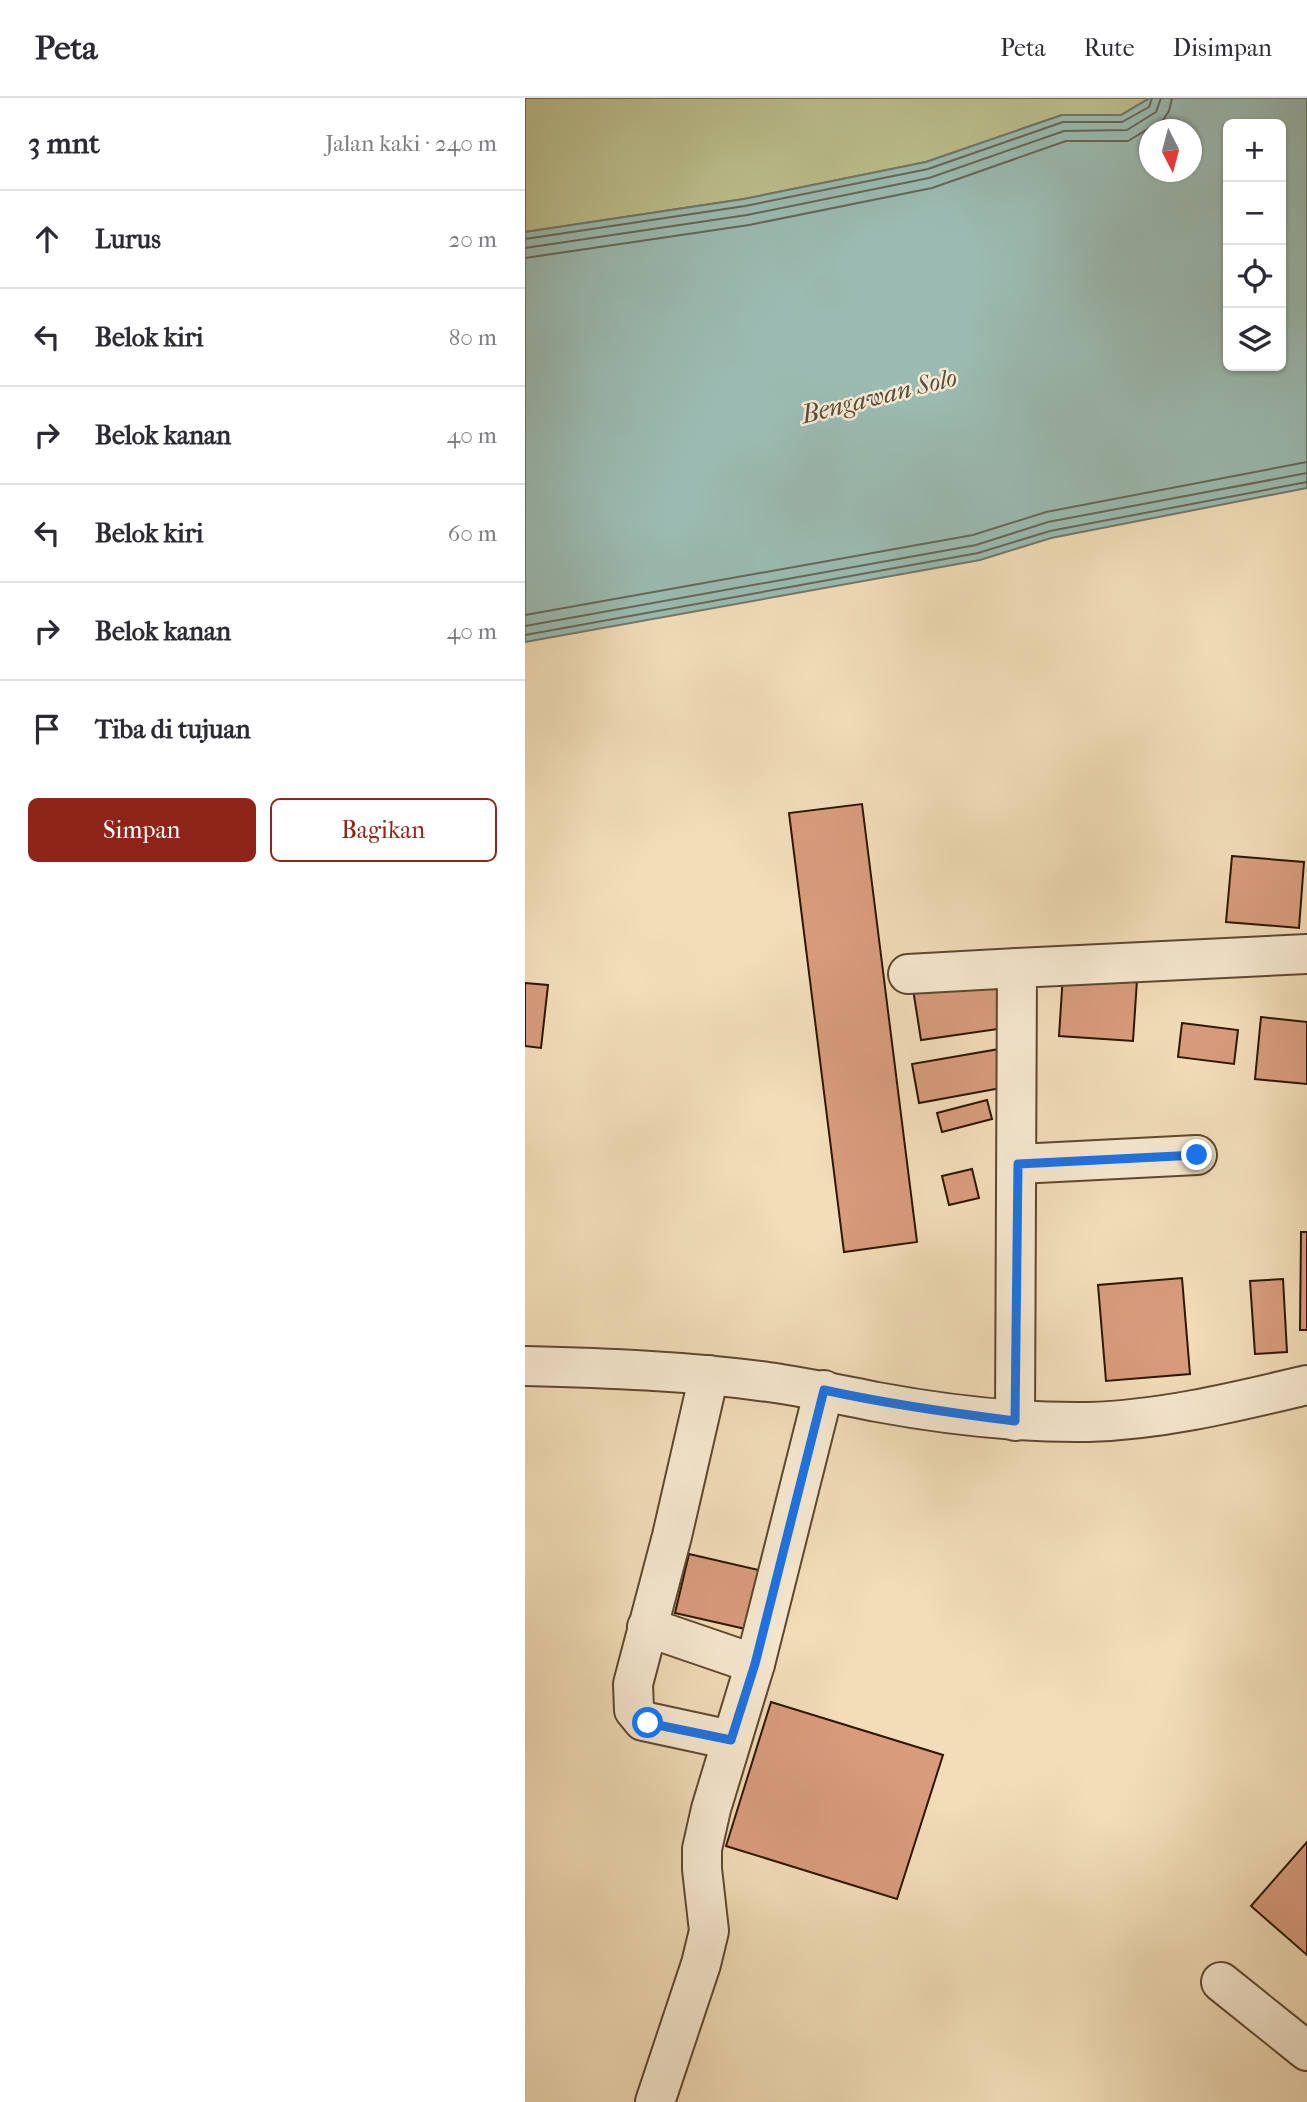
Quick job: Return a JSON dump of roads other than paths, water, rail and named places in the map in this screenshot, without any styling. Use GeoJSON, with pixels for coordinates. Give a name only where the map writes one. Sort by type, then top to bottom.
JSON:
{"type":"FeatureCollection","features":[{"type":"Feature","properties":{"kind":"street"},"geometry":{"type":"LineString","coordinates":[[908,974],[1307,954]]}},
{"type":"Feature","properties":{"kind":"street"},"geometry":{"type":"LineString","coordinates":[[1015,1421],[1017,968]]}},
{"type":"Feature","properties":{"kind":"street"},"geometry":{"type":"LineString","coordinates":[[1018,1164],[1197,1155]]}},
{"type":"Feature","properties":{"kind":"street"},"geometry":{"type":"LineString","coordinates":[[525,1366],[709,1375],[824,1390],[902,1406],[1015,1421],[1088,1422],[1129,1419],[1192,1410],[1307,1385]]}},
{"type":"Feature","properties":{"kind":"street"},"geometry":{"type":"LineString","coordinates":[[709,1375],[672,1536],[633,1684],[633,1706],[638,1717],[656,1725],[731,1740]]}},
{"type":"Feature","properties":{"kind":"street"},"geometry":{"type":"LineString","coordinates":[[655,2102],[708,1938],[702,1849],[711,1809],[755,1664],[824,1390]]}},
{"type":"Feature","properties":{"kind":"street"},"geometry":{"type":"LineString","coordinates":[[647,1627],[755,1664]]}},
{"type":"Feature","properties":{"kind":"street"},"geometry":{"type":"LineString","coordinates":[[1221,1982],[1307,2051]]}},
{"type":"Feature","properties":{"kind":"water","name":"Bengawan Solo"},"geometry":{"type":"Polygon","coordinates":[[[1150,98],[1307,98],[1307,488],[1051,538],[980,560],[525,642],[525,232],[744,199],[926,162],[1062,115],[1121,115],[1150,98]]]}}]}
